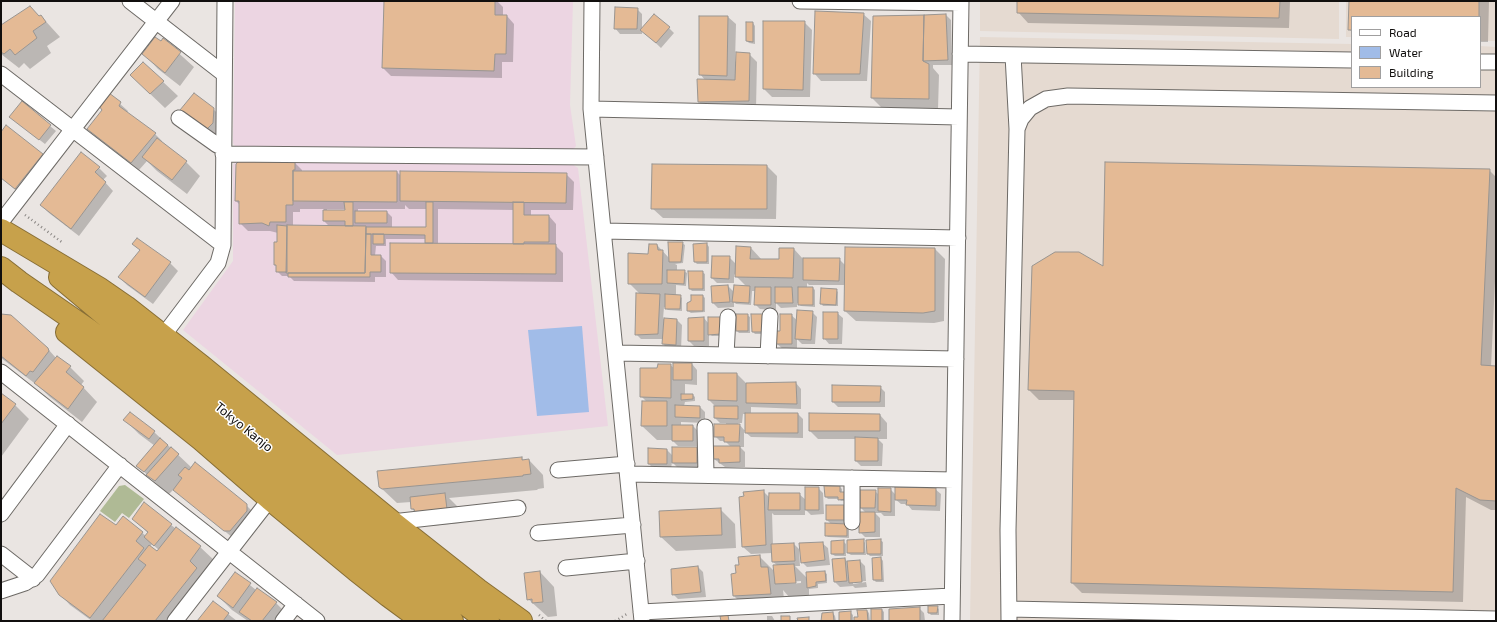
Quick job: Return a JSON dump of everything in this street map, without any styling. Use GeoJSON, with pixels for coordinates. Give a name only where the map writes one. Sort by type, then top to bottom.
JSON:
{"type":"FeatureCollection","features":[{"type":"Feature","properties":{"kind":"highway"},"geometry":{"type":"LineString","coordinates":[[1,230],[100,289],[163,336],[478,590],[527,616]]}},
{"type":"Feature","properties":{"kind":"highway","name":"Tokyo Kanjo"},"geometry":{"type":"LineString","coordinates":[[1,230],[396,563],[452,621]]}},
{"type":"Feature","properties":{"kind":"highway","name":"Tokyo Kanjo"},"geometry":{"type":"LineString","coordinates":[[1,268],[87,328],[396,563],[488,621]]}},
{"type":"Feature","properties":{"kind":"highway"},"geometry":{"type":"LineString","coordinates":[[19,282],[68,333],[202,440],[270,499],[422,621]]}},
{"type":"Feature","properties":{"kind":"street"},"geometry":{"type":"LineString","coordinates":[[130,1],[224,74]]}},
{"type":"Feature","properties":{"kind":"street"},"geometry":{"type":"LineString","coordinates":[[1,222],[172,1]]}},
{"type":"Feature","properties":{"kind":"street"},"geometry":{"type":"LineString","coordinates":[[163,336],[218,263],[223,245],[225,1]]}},
{"type":"Feature","properties":{"kind":"street"},"geometry":{"type":"LineString","coordinates":[[592,1],[591,109],[642,617],[952,596]]}},
{"type":"Feature","properties":{"kind":"street"},"geometry":{"type":"LineString","coordinates":[[800,1],[961,2],[952,621]]}},
{"type":"Feature","properties":{"kind":"street"},"geometry":{"type":"LineString","coordinates":[[960,54],[1351,60]]}},
{"type":"Feature","properties":{"kind":"street"},"geometry":{"type":"LineString","coordinates":[[1013,55],[1017,129],[1008,530],[1009,615],[1496,619]]}},
{"type":"Feature","properties":{"kind":"street"},"geometry":{"type":"LineString","coordinates":[[1481,62],[1496,62]]}},
{"type":"Feature","properties":{"kind":"street"},"geometry":{"type":"LineString","coordinates":[[1,74],[223,245]]}},
{"type":"Feature","properties":{"kind":"street"},"geometry":{"type":"LineString","coordinates":[[1017,129],[1021,118],[1030,108],[1046,100],[1068,96],[1496,103]]}},
{"type":"Feature","properties":{"kind":"street"},"geometry":{"type":"LineString","coordinates":[[591,109],[959,117]]}},
{"type":"Feature","properties":{"kind":"street"},"geometry":{"type":"LineString","coordinates":[[179,118],[223,150],[596,158]]}},
{"type":"Feature","properties":{"kind":"street"},"geometry":{"type":"LineString","coordinates":[[603,231],[958,238]]}},
{"type":"Feature","properties":{"kind":"street"},"geometry":{"type":"LineString","coordinates":[[768,356],[770,316]]}},
{"type":"Feature","properties":{"kind":"street"},"geometry":{"type":"LineString","coordinates":[[726,355],[728,317]]}},
{"type":"Feature","properties":{"kind":"street"},"geometry":{"type":"LineString","coordinates":[[616,352],[956,359]]}},
{"type":"Feature","properties":{"kind":"street"},"geometry":{"type":"LineString","coordinates":[[1,372],[317,621]]}},
{"type":"Feature","properties":{"kind":"street"},"geometry":{"type":"LineString","coordinates":[[1,514],[68,424]]}},
{"type":"Feature","properties":{"kind":"street"},"geometry":{"type":"LineString","coordinates":[[705,427],[706,476]]}},
{"type":"Feature","properties":{"kind":"street"},"geometry":{"type":"LineString","coordinates":[[1,591],[33,579],[42,570],[120,465]]}},
{"type":"Feature","properties":{"kind":"street"},"geometry":{"type":"LineString","coordinates":[[558,470],[628,469],[706,476],[954,480]]}},
{"type":"Feature","properties":{"kind":"street"},"geometry":{"type":"LineString","coordinates":[[852,478],[852,522]]}},
{"type":"Feature","properties":{"kind":"street"},"geometry":{"type":"LineString","coordinates":[[175,621],[270,499]]}},
{"type":"Feature","properties":{"kind":"street"},"geometry":{"type":"LineString","coordinates":[[392,522],[518,508]]}},
{"type":"Feature","properties":{"kind":"street"},"geometry":{"type":"LineString","coordinates":[[538,533],[633,525]]}},
{"type":"Feature","properties":{"kind":"street"},"geometry":{"type":"LineString","coordinates":[[1,554],[33,579]]}},
{"type":"Feature","properties":{"kind":"street"},"geometry":{"type":"LineString","coordinates":[[566,568],[637,561]]}},
{"type":"Feature","properties":{"kind":"street"},"geometry":{"type":"LineString","coordinates":[[283,621],[296,604]]}},
{"type":"Feature","properties":{"kind":"path"},"geometry":{"type":"LineString","coordinates":[[22,213],[67,246]]}},
{"type":"Feature","properties":{"kind":"path"},"geometry":{"type":"LineString","coordinates":[[527,616],[546,621]]}},
{"type":"Feature","properties":{"kind":"shaded area"},"geometry":{"type":"Polygon","coordinates":[[[235,1],[573,1],[570,105],[576,146],[572,151],[237,149],[233,143],[235,1]]]}},
{"type":"Feature","properties":{"kind":"shaded area"},"geometry":{"type":"Polygon","coordinates":[[[980,1],[1339,1],[1339,39],[980,31],[980,1]]]}},
{"type":"Feature","properties":{"kind":"shaded area"},"geometry":{"type":"Polygon","coordinates":[[[1346,1],[1496,1],[1496,41],[1481,41],[1481,16],[1351,16],[1351,37],[1346,37],[1346,1]]]}},
{"type":"Feature","properties":{"kind":"shaded area"},"geometry":{"type":"Polygon","coordinates":[[[980,37],[1351,44],[1351,88],[1481,88],[1481,46],[1496,47],[1496,621],[970,621],[980,37]]]}},
{"type":"Feature","properties":{"kind":"shaded area"},"geometry":{"type":"Polygon","coordinates":[[[239,158],[572,164],[578,168],[608,426],[337,455],[183,330],[233,261],[233,165],[239,158]]]}},
{"type":"Feature","properties":{"kind":"green space"},"geometry":{"type":"Polygon","coordinates":[[[125,485],[144,499],[129,518],[122,513],[115,522],[100,511],[119,486],[125,485]]]}},
{"type":"Feature","properties":{"kind":"water"},"geometry":{"type":"Polygon","coordinates":[[[582,326],[589,412],[537,416],[528,330],[582,326]]]}},
{"type":"Feature","properties":{"kind":"building"},"geometry":{"type":"Polygon","coordinates":[[[384,1],[495,1],[495,15],[507,15],[506,54],[495,54],[494,71],[382,68],[384,1]]]}},
{"type":"Feature","properties":{"kind":"building"},"geometry":{"type":"Polygon","coordinates":[[[1017,1],[1280,1],[1279,18],[1017,13],[1017,1]]]}},
{"type":"Feature","properties":{"kind":"building"},"geometry":{"type":"Polygon","coordinates":[[[1349,1],[1479,1],[1479,16],[1351,16],[1351,30],[1348,30],[1349,1]]]}},
{"type":"Feature","properties":{"kind":"building"},"geometry":{"type":"Polygon","coordinates":[[[30,6],[39,16],[41,15],[46,22],[33,31],[37,38],[15,55],[10,49],[4,54],[1,52],[1,25],[30,6]]]}},
{"type":"Feature","properties":{"kind":"building"},"geometry":{"type":"Polygon","coordinates":[[[615,7],[638,8],[637,29],[614,29],[615,7]]]}},
{"type":"Feature","properties":{"kind":"building"},"geometry":{"type":"Polygon","coordinates":[[[815,11],[864,13],[860,74],[813,74],[815,11]]]}},
{"type":"Feature","properties":{"kind":"building"},"geometry":{"type":"Polygon","coordinates":[[[654,14],[670,27],[656,43],[640,30],[654,14]]]}},
{"type":"Feature","properties":{"kind":"building"},"geometry":{"type":"Polygon","coordinates":[[[946,14],[948,60],[923,61],[924,15],[946,14]]]}},
{"type":"Feature","properties":{"kind":"building"},"geometry":{"type":"Polygon","coordinates":[[[924,15],[923,61],[929,64],[929,99],[871,98],[873,16],[924,15]]]}},
{"type":"Feature","properties":{"kind":"building"},"geometry":{"type":"Polygon","coordinates":[[[699,16],[728,16],[727,76],[699,75],[699,16]]]}},
{"type":"Feature","properties":{"kind":"building"},"geometry":{"type":"Polygon","coordinates":[[[763,21],[805,21],[803,90],[763,89],[763,21]]]}},
{"type":"Feature","properties":{"kind":"building"},"geometry":{"type":"Polygon","coordinates":[[[746,22],[753,22],[753,42],[746,41],[746,22]]]}},
{"type":"Feature","properties":{"kind":"building"},"geometry":{"type":"Polygon","coordinates":[[[155,37],[161,41],[163,38],[181,52],[165,73],[142,54],[155,37]]]}},
{"type":"Feature","properties":{"kind":"building"},"geometry":{"type":"Polygon","coordinates":[[[736,52],[750,53],[749,101],[698,102],[697,79],[735,80],[736,52]]]}},
{"type":"Feature","properties":{"kind":"building"},"geometry":{"type":"Polygon","coordinates":[[[143,62],[164,81],[150,94],[130,75],[143,62]]]}},
{"type":"Feature","properties":{"kind":"building"},"geometry":{"type":"Polygon","coordinates":[[[109,93],[121,102],[119,106],[156,133],[131,163],[87,129],[102,110],[99,106],[109,93]]]}},
{"type":"Feature","properties":{"kind":"building"},"geometry":{"type":"Polygon","coordinates":[[[194,93],[214,108],[213,123],[206,130],[180,110],[194,93]]]}},
{"type":"Feature","properties":{"kind":"building"},"geometry":{"type":"Polygon","coordinates":[[[22,101],[51,125],[39,140],[9,117],[22,101]]]}},
{"type":"Feature","properties":{"kind":"building"},"geometry":{"type":"Polygon","coordinates":[[[6,125],[43,154],[15,189],[1,178],[1,132],[6,125]]]}},
{"type":"Feature","properties":{"kind":"building"},"geometry":{"type":"Polygon","coordinates":[[[157,138],[187,161],[172,180],[142,157],[157,138]]]}},
{"type":"Feature","properties":{"kind":"building"},"geometry":{"type":"Polygon","coordinates":[[[81,152],[100,167],[95,172],[106,182],[71,229],[40,205],[81,152]]]}},
{"type":"Feature","properties":{"kind":"building"},"geometry":{"type":"Polygon","coordinates":[[[239,161],[295,161],[295,170],[293,170],[293,205],[286,205],[286,222],[270,222],[269,226],[262,223],[239,224],[239,201],[235,201],[236,164],[239,161]]]}},
{"type":"Feature","properties":{"kind":"building"},"geometry":{"type":"Polygon","coordinates":[[[1105,162],[1490,169],[1481,365],[1496,366],[1496,501],[1480,500],[1456,488],[1453,592],[1071,583],[1074,391],[1028,390],[1032,266],[1055,252],[1079,252],[1103,266],[1105,162]]]}},
{"type":"Feature","properties":{"kind":"building"},"geometry":{"type":"Polygon","coordinates":[[[652,164],[767,165],[767,209],[651,209],[652,164]]]}},
{"type":"Feature","properties":{"kind":"building"},"geometry":{"type":"Polygon","coordinates":[[[293,171],[397,171],[397,202],[293,201],[293,171]]]}},
{"type":"Feature","properties":{"kind":"building"},"geometry":{"type":"Polygon","coordinates":[[[400,171],[567,173],[566,203],[400,201],[400,171]]]}},
{"type":"Feature","properties":{"kind":"building"},"geometry":{"type":"Polygon","coordinates":[[[344,202],[353,202],[353,226],[345,226],[345,221],[323,221],[323,210],[345,210],[344,202]]]}},
{"type":"Feature","properties":{"kind":"building"},"geometry":{"type":"Polygon","coordinates":[[[426,202],[433,202],[433,243],[425,243],[425,235],[366,234],[366,227],[426,227],[426,202]]]}},
{"type":"Feature","properties":{"kind":"building"},"geometry":{"type":"Polygon","coordinates":[[[513,202],[524,202],[524,215],[549,215],[549,242],[524,242],[524,244],[513,244],[513,202]]]}},
{"type":"Feature","properties":{"kind":"building"},"geometry":{"type":"Polygon","coordinates":[[[355,211],[387,211],[387,223],[355,223],[355,211]]]}},
{"type":"Feature","properties":{"kind":"building"},"geometry":{"type":"Polygon","coordinates":[[[277,225],[287,226],[287,272],[276,272],[276,265],[274,265],[274,242],[277,242],[277,225]]]}},
{"type":"Feature","properties":{"kind":"building"},"geometry":{"type":"Polygon","coordinates":[[[287,225],[366,226],[365,273],[286,273],[287,225]]]}},
{"type":"Feature","properties":{"kind":"building"},"geometry":{"type":"Polygon","coordinates":[[[366,234],[371,234],[371,255],[381,255],[381,272],[370,272],[370,277],[288,277],[288,273],[365,273],[366,234]]]}},
{"type":"Feature","properties":{"kind":"building"},"geometry":{"type":"Polygon","coordinates":[[[373,234],[384,234],[384,244],[373,244],[373,234]]]}},
{"type":"Feature","properties":{"kind":"building"},"geometry":{"type":"Polygon","coordinates":[[[137,238],[171,262],[145,297],[118,277],[140,250],[132,244],[137,238]]]}},
{"type":"Feature","properties":{"kind":"building"},"geometry":{"type":"Polygon","coordinates":[[[668,242],[683,242],[681,262],[669,262],[668,242]]]}},
{"type":"Feature","properties":{"kind":"building"},"geometry":{"type":"Polygon","coordinates":[[[390,243],[556,244],[556,274],[390,273],[390,243]]]}},
{"type":"Feature","properties":{"kind":"building"},"geometry":{"type":"Polygon","coordinates":[[[707,243],[707,262],[694,262],[693,244],[707,243]]]}},
{"type":"Feature","properties":{"kind":"building"},"geometry":{"type":"Polygon","coordinates":[[[649,244],[657,244],[658,250],[663,250],[662,284],[628,284],[628,253],[648,254],[649,244]]]}},
{"type":"Feature","properties":{"kind":"building"},"geometry":{"type":"Polygon","coordinates":[[[736,246],[751,247],[750,259],[779,259],[779,248],[794,248],[793,278],[735,277],[736,246]]]}},
{"type":"Feature","properties":{"kind":"building"},"geometry":{"type":"Polygon","coordinates":[[[845,247],[935,248],[935,311],[923,313],[844,311],[845,247]]]}},
{"type":"Feature","properties":{"kind":"building"},"geometry":{"type":"Polygon","coordinates":[[[712,256],[730,256],[729,279],[711,278],[712,256]]]}},
{"type":"Feature","properties":{"kind":"building"},"geometry":{"type":"Polygon","coordinates":[[[803,258],[840,258],[839,281],[803,280],[803,258]]]}},
{"type":"Feature","properties":{"kind":"building"},"geometry":{"type":"Polygon","coordinates":[[[667,270],[685,270],[684,284],[667,283],[667,270]]]}},
{"type":"Feature","properties":{"kind":"building"},"geometry":{"type":"Polygon","coordinates":[[[688,271],[703,271],[703,289],[689,289],[688,271]]]}},
{"type":"Feature","properties":{"kind":"building"},"geometry":{"type":"Polygon","coordinates":[[[728,285],[730,302],[712,303],[711,286],[728,285]]]}},
{"type":"Feature","properties":{"kind":"building"},"geometry":{"type":"Polygon","coordinates":[[[734,285],[750,286],[749,303],[732,302],[734,285]]]}},
{"type":"Feature","properties":{"kind":"building"},"geometry":{"type":"Polygon","coordinates":[[[755,287],[771,287],[771,305],[754,305],[755,287]]]}},
{"type":"Feature","properties":{"kind":"building"},"geometry":{"type":"Polygon","coordinates":[[[775,287],[792,287],[793,303],[775,303],[775,287]]]}},
{"type":"Feature","properties":{"kind":"building"},"geometry":{"type":"Polygon","coordinates":[[[798,287],[813,287],[813,305],[798,305],[798,287]]]}},
{"type":"Feature","properties":{"kind":"building"},"geometry":{"type":"Polygon","coordinates":[[[821,288],[837,289],[836,305],[820,304],[821,288]]]}},
{"type":"Feature","properties":{"kind":"building"},"geometry":{"type":"Polygon","coordinates":[[[636,293],[660,294],[658,334],[635,335],[636,293]]]}},
{"type":"Feature","properties":{"kind":"building"},"geometry":{"type":"Polygon","coordinates":[[[665,294],[681,295],[680,309],[665,309],[665,294]]]}},
{"type":"Feature","properties":{"kind":"building"},"geometry":{"type":"Polygon","coordinates":[[[691,295],[703,295],[703,311],[687,311],[687,303],[691,301],[691,295]]]}},
{"type":"Feature","properties":{"kind":"building"},"geometry":{"type":"Polygon","coordinates":[[[797,310],[813,311],[811,340],[795,339],[797,310]]]}},
{"type":"Feature","properties":{"kind":"building"},"geometry":{"type":"Polygon","coordinates":[[[823,312],[838,312],[838,339],[823,339],[823,312]]]}},
{"type":"Feature","properties":{"kind":"building"},"geometry":{"type":"Polygon","coordinates":[[[1,314],[11,315],[48,348],[49,351],[33,372],[30,371],[26,376],[1,356],[1,314]]]}},
{"type":"Feature","properties":{"kind":"building"},"geometry":{"type":"Polygon","coordinates":[[[736,314],[748,314],[748,331],[736,331],[736,314]]]}},
{"type":"Feature","properties":{"kind":"building"},"geometry":{"type":"Polygon","coordinates":[[[751,314],[765,314],[765,332],[752,332],[751,314]]]}},
{"type":"Feature","properties":{"kind":"building"},"geometry":{"type":"Polygon","coordinates":[[[780,314],[792,314],[792,344],[776,344],[776,331],[780,331],[780,314]]]}},
{"type":"Feature","properties":{"kind":"building"},"geometry":{"type":"Polygon","coordinates":[[[704,317],[704,341],[688,341],[688,318],[704,317]]]}},
{"type":"Feature","properties":{"kind":"building"},"geometry":{"type":"Polygon","coordinates":[[[708,317],[720,317],[721,334],[708,335],[708,317]]]}},
{"type":"Feature","properties":{"kind":"building"},"geometry":{"type":"Polygon","coordinates":[[[664,318],[677,319],[676,345],[662,344],[664,318]]]}},
{"type":"Feature","properties":{"kind":"building"},"geometry":{"type":"Polygon","coordinates":[[[57,356],[71,366],[66,372],[84,387],[68,409],[34,383],[57,356]]]}},
{"type":"Feature","properties":{"kind":"building"},"geometry":{"type":"Polygon","coordinates":[[[673,363],[692,363],[692,380],[673,380],[673,363]]]}},
{"type":"Feature","properties":{"kind":"building"},"geometry":{"type":"Polygon","coordinates":[[[658,364],[671,364],[671,398],[640,397],[640,368],[657,368],[658,364]]]}},
{"type":"Feature","properties":{"kind":"building"},"geometry":{"type":"Polygon","coordinates":[[[708,373],[737,373],[737,401],[708,400],[708,373]]]}},
{"type":"Feature","properties":{"kind":"building"},"geometry":{"type":"Polygon","coordinates":[[[796,382],[797,404],[746,403],[746,383],[796,382]]]}},
{"type":"Feature","properties":{"kind":"building"},"geometry":{"type":"Polygon","coordinates":[[[832,385],[881,386],[880,402],[832,402],[832,385]]]}},
{"type":"Feature","properties":{"kind":"building"},"geometry":{"type":"Polygon","coordinates":[[[1,393],[16,404],[1,424],[1,393]]]}},
{"type":"Feature","properties":{"kind":"building"},"geometry":{"type":"Polygon","coordinates":[[[681,394],[693,394],[693,399],[681,400],[681,394]]]}},
{"type":"Feature","properties":{"kind":"building"},"geometry":{"type":"Polygon","coordinates":[[[642,401],[667,401],[667,426],[641,426],[642,401]]]}},
{"type":"Feature","properties":{"kind":"building"},"geometry":{"type":"Polygon","coordinates":[[[675,405],[700,406],[700,418],[675,417],[675,405]]]}},
{"type":"Feature","properties":{"kind":"building"},"geometry":{"type":"Polygon","coordinates":[[[714,406],[738,406],[738,419],[714,418],[714,406]]]}},
{"type":"Feature","properties":{"kind":"building"},"geometry":{"type":"Polygon","coordinates":[[[130,412],[155,431],[149,439],[123,420],[130,412]]]}},
{"type":"Feature","properties":{"kind":"building"},"geometry":{"type":"Polygon","coordinates":[[[745,413],[798,413],[798,433],[745,433],[745,413]]]}},
{"type":"Feature","properties":{"kind":"building"},"geometry":{"type":"Polygon","coordinates":[[[809,413],[880,414],[880,431],[809,431],[809,413]]]}},
{"type":"Feature","properties":{"kind":"building"},"geometry":{"type":"Polygon","coordinates":[[[714,424],[740,424],[739,442],[724,442],[724,437],[714,437],[714,424]]]}},
{"type":"Feature","properties":{"kind":"building"},"geometry":{"type":"Polygon","coordinates":[[[672,425],[693,425],[693,441],[672,441],[672,425]]]}},
{"type":"Feature","properties":{"kind":"building"},"geometry":{"type":"Polygon","coordinates":[[[855,437],[878,438],[878,461],[855,461],[855,437]]]}},
{"type":"Feature","properties":{"kind":"building"},"geometry":{"type":"Polygon","coordinates":[[[160,438],[168,445],[144,472],[136,466],[160,438]]]}},
{"type":"Feature","properties":{"kind":"building"},"geometry":{"type":"Polygon","coordinates":[[[713,446],[740,446],[740,462],[719,463],[719,459],[713,459],[713,446]]]}},
{"type":"Feature","properties":{"kind":"building"},"geometry":{"type":"Polygon","coordinates":[[[171,447],[179,454],[155,481],[146,475],[171,447]]]}},
{"type":"Feature","properties":{"kind":"building"},"geometry":{"type":"Polygon","coordinates":[[[672,447],[697,447],[697,463],[672,463],[672,447]]]}},
{"type":"Feature","properties":{"kind":"building"},"geometry":{"type":"Polygon","coordinates":[[[648,448],[667,449],[667,464],[648,464],[648,448]]]}},
{"type":"Feature","properties":{"kind":"building"},"geometry":{"type":"Polygon","coordinates":[[[522,457],[522,460],[529,459],[531,474],[382,489],[379,487],[377,471],[522,457]]]}},
{"type":"Feature","properties":{"kind":"building"},"geometry":{"type":"Polygon","coordinates":[[[195,462],[247,504],[247,511],[230,531],[224,531],[173,490],[182,478],[178,475],[185,467],[189,470],[195,462]]]}},
{"type":"Feature","properties":{"kind":"building"},"geometry":{"type":"Polygon","coordinates":[[[824,486],[840,486],[840,492],[846,492],[847,499],[838,500],[838,497],[825,497],[824,486]]]}},
{"type":"Feature","properties":{"kind":"building"},"geometry":{"type":"Polygon","coordinates":[[[805,487],[819,487],[819,510],[805,510],[805,487]]]}},
{"type":"Feature","properties":{"kind":"building"},"geometry":{"type":"Polygon","coordinates":[[[895,487],[936,488],[936,506],[906,505],[907,500],[895,500],[895,487]]]}},
{"type":"Feature","properties":{"kind":"building"},"geometry":{"type":"Polygon","coordinates":[[[878,488],[891,488],[891,512],[878,511],[878,488]]]}},
{"type":"Feature","properties":{"kind":"building"},"geometry":{"type":"Polygon","coordinates":[[[764,490],[766,545],[742,547],[739,497],[744,496],[743,492],[764,490]]]}},
{"type":"Feature","properties":{"kind":"building"},"geometry":{"type":"Polygon","coordinates":[[[860,490],[876,490],[875,508],[860,508],[860,490]]]}},
{"type":"Feature","properties":{"kind":"building"},"geometry":{"type":"Polygon","coordinates":[[[445,493],[447,509],[415,513],[414,509],[411,509],[410,497],[445,493]]]}},
{"type":"Feature","properties":{"kind":"building"},"geometry":{"type":"Polygon","coordinates":[[[769,493],[800,493],[800,510],[768,510],[769,493]]]}},
{"type":"Feature","properties":{"kind":"building"},"geometry":{"type":"Polygon","coordinates":[[[144,502],[172,524],[154,546],[144,537],[148,532],[132,519],[144,502]]]}},
{"type":"Feature","properties":{"kind":"building"},"geometry":{"type":"Polygon","coordinates":[[[826,505],[844,505],[844,520],[826,520],[826,505]]]}},
{"type":"Feature","properties":{"kind":"building"},"geometry":{"type":"Polygon","coordinates":[[[721,508],[722,535],[660,537],[659,511],[721,508]]]}},
{"type":"Feature","properties":{"kind":"building"},"geometry":{"type":"Polygon","coordinates":[[[859,512],[875,512],[875,532],[859,533],[859,512]]]}},
{"type":"Feature","properties":{"kind":"building"},"geometry":{"type":"Polygon","coordinates":[[[100,514],[116,525],[123,516],[143,532],[136,541],[144,548],[90,618],[59,595],[50,581],[100,514]]]}},
{"type":"Feature","properties":{"kind":"building"},"geometry":{"type":"Polygon","coordinates":[[[825,523],[847,524],[847,536],[825,536],[825,523]]]}},
{"type":"Feature","properties":{"kind":"building"},"geometry":{"type":"Polygon","coordinates":[[[176,527],[201,546],[190,561],[197,568],[155,621],[102,621],[146,565],[138,559],[149,545],[157,551],[176,527]]]}},
{"type":"Feature","properties":{"kind":"building"},"geometry":{"type":"Polygon","coordinates":[[[864,539],[864,553],[847,553],[847,540],[864,539]]]}},
{"type":"Feature","properties":{"kind":"building"},"geometry":{"type":"Polygon","coordinates":[[[881,539],[881,554],[867,554],[866,540],[881,539]]]}},
{"type":"Feature","properties":{"kind":"building"},"geometry":{"type":"Polygon","coordinates":[[[844,540],[844,554],[831,554],[831,541],[844,540]]]}},
{"type":"Feature","properties":{"kind":"building"},"geometry":{"type":"Polygon","coordinates":[[[823,542],[825,560],[801,563],[799,543],[823,542]]]}},
{"type":"Feature","properties":{"kind":"building"},"geometry":{"type":"Polygon","coordinates":[[[794,543],[795,561],[772,562],[771,544],[794,543]]]}},
{"type":"Feature","properties":{"kind":"building"},"geometry":{"type":"Polygon","coordinates":[[[760,555],[761,567],[768,567],[771,594],[733,596],[731,574],[736,573],[735,565],[739,565],[738,557],[760,555]]]}},
{"type":"Feature","properties":{"kind":"building"},"geometry":{"type":"Polygon","coordinates":[[[881,557],[882,580],[873,580],[872,558],[881,557]]]}},
{"type":"Feature","properties":{"kind":"building"},"geometry":{"type":"Polygon","coordinates":[[[845,558],[847,581],[834,582],[832,559],[845,558]]]}},
{"type":"Feature","properties":{"kind":"building"},"geometry":{"type":"Polygon","coordinates":[[[860,560],[862,582],[849,583],[847,561],[860,560]]]}},
{"type":"Feature","properties":{"kind":"building"},"geometry":{"type":"Polygon","coordinates":[[[794,564],[796,583],[775,584],[773,565],[794,564]]]}},
{"type":"Feature","properties":{"kind":"building"},"geometry":{"type":"Polygon","coordinates":[[[698,566],[701,592],[672,595],[671,569],[698,566]]]}},
{"type":"Feature","properties":{"kind":"building"},"geometry":{"type":"Polygon","coordinates":[[[540,571],[543,602],[532,603],[532,599],[527,600],[524,573],[540,571]]]}},
{"type":"Feature","properties":{"kind":"building"},"geometry":{"type":"Polygon","coordinates":[[[825,571],[826,581],[816,582],[816,586],[807,588],[806,572],[825,571]]]}},
{"type":"Feature","properties":{"kind":"building"},"geometry":{"type":"Polygon","coordinates":[[[235,572],[251,583],[233,608],[217,596],[235,572]]]}},
{"type":"Feature","properties":{"kind":"building"},"geometry":{"type":"Polygon","coordinates":[[[257,588],[277,602],[262,621],[252,621],[239,612],[257,588]]]}},
{"type":"Feature","properties":{"kind":"building"},"geometry":{"type":"Polygon","coordinates":[[[213,601],[229,613],[223,621],[197,621],[213,601]]]}},
{"type":"Feature","properties":{"kind":"building"},"geometry":{"type":"Polygon","coordinates":[[[928,606],[938,606],[937,613],[928,613],[928,606]]]}},
{"type":"Feature","properties":{"kind":"building"},"geometry":{"type":"Polygon","coordinates":[[[920,607],[920,621],[889,621],[889,609],[920,607]]]}},
{"type":"Feature","properties":{"kind":"building"},"geometry":{"type":"Polygon","coordinates":[[[871,609],[882,609],[882,621],[871,621],[871,609]]]}},
{"type":"Feature","properties":{"kind":"building"},"geometry":{"type":"Polygon","coordinates":[[[857,610],[867,610],[868,621],[854,621],[854,617],[858,617],[857,610]]]}},
{"type":"Feature","properties":{"kind":"building"},"geometry":{"type":"Polygon","coordinates":[[[851,611],[851,621],[839,621],[839,612],[851,611]]]}},
{"type":"Feature","properties":{"kind":"building"},"geometry":{"type":"Polygon","coordinates":[[[833,612],[834,621],[821,621],[822,613],[833,612]]]}},
{"type":"Feature","properties":{"kind":"building"},"geometry":{"type":"Polygon","coordinates":[[[728,615],[729,621],[721,621],[720,616],[728,615]]]}},
{"type":"Feature","properties":{"kind":"building"},"geometry":{"type":"Polygon","coordinates":[[[781,616],[790,616],[790,621],[781,621],[781,616]]]}},
{"type":"Feature","properties":{"kind":"building"},"geometry":{"type":"Polygon","coordinates":[[[809,617],[809,621],[798,621],[797,618],[809,617]]]}}]}
